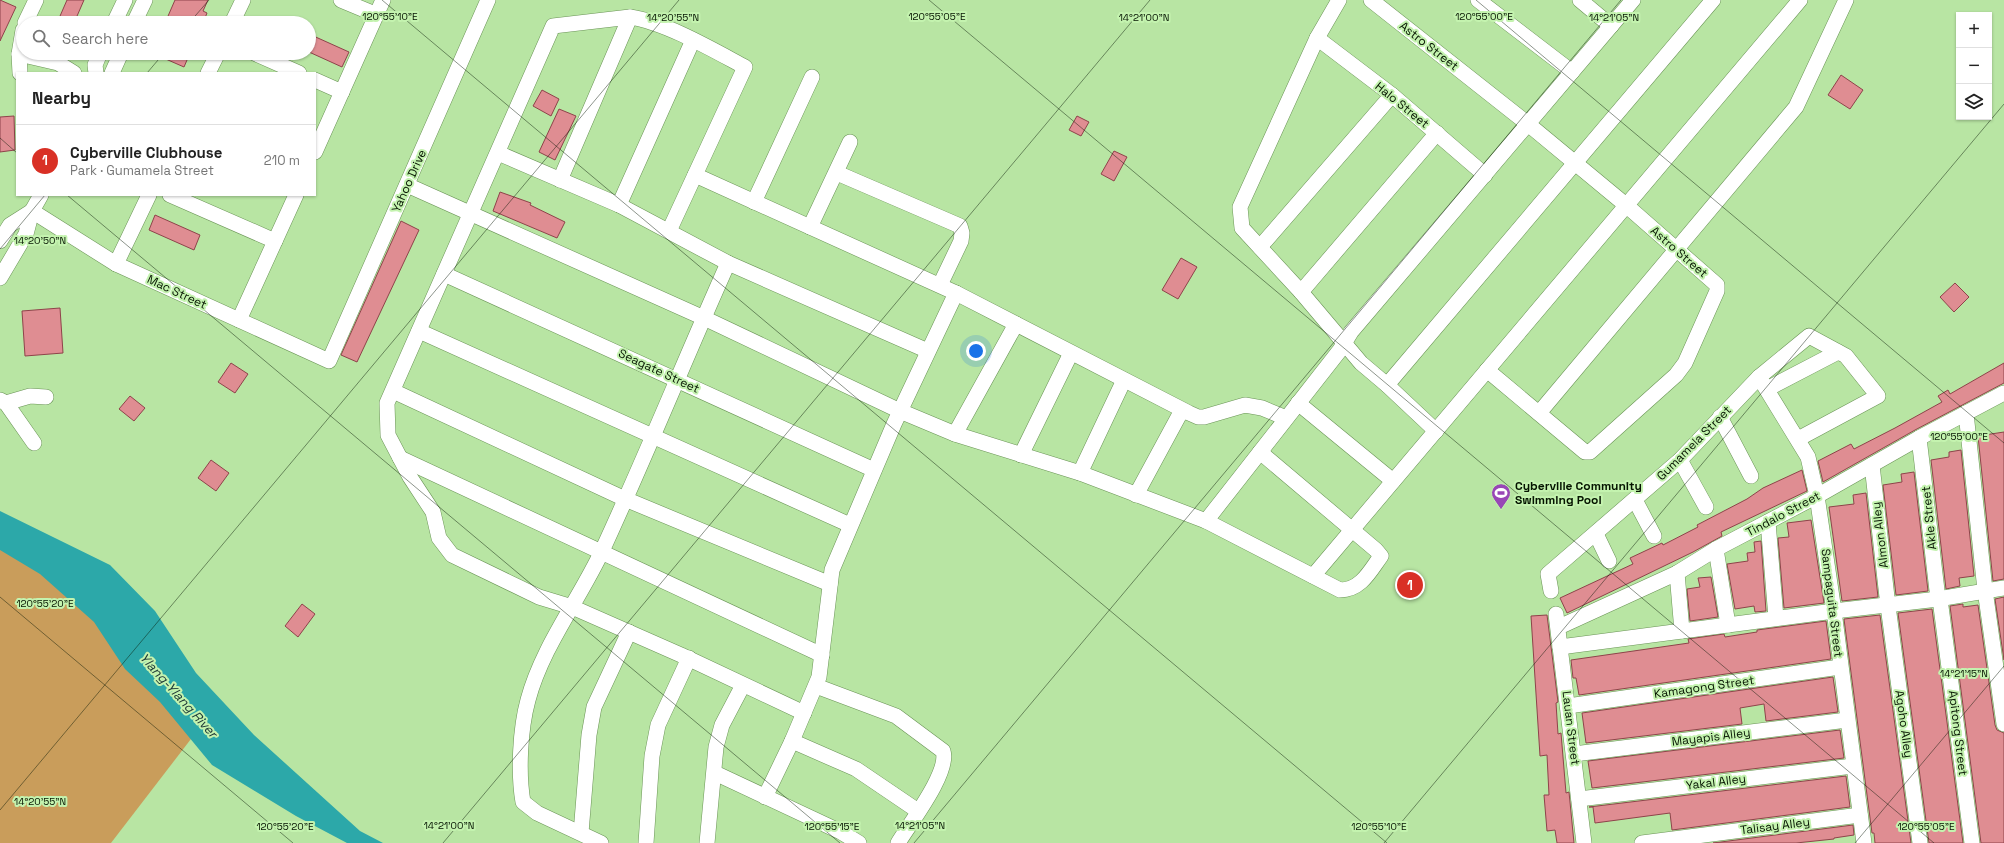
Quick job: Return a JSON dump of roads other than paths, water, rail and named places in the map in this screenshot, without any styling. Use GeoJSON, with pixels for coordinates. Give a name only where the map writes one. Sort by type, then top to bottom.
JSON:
{"type":"FeatureCollection","features":[{"type":"Feature","properties":{"kind":"street"},"geometry":{"type":"LineString","coordinates":[[29,16],[36,0]]}},
{"type":"Feature","properties":{"kind":"street"},"geometry":{"type":"LineString","coordinates":[[117,16],[125,0]]}},
{"type":"Feature","properties":{"kind":"street"},"geometry":{"type":"LineString","coordinates":[[137,16],[145,0]]}},
{"type":"Feature","properties":{"kind":"street"},"geometry":{"type":"LineString","coordinates":[[235,16],[243,0]]}},
{"type":"Feature","properties":{"kind":"street"},"geometry":{"type":"LineString","coordinates":[[341,0],[376,15]]}},
{"type":"Feature","properties":{"kind":"street"},"geometry":{"type":"LineString","coordinates":[[316,150],[383,0]]}},
{"type":"Feature","properties":{"kind":"street","name":"Yahoo Drive"},"geometry":{"type":"LineString","coordinates":[[329,361],[488,0]]}},
{"type":"Feature","properties":{"kind":"street"},"geometry":{"type":"LineString","coordinates":[[1339,0],[1317,38],[1240,207],[1242,228],[1301,292],[1360,363],[1387,385],[1436,431]]}},
{"type":"Feature","properties":{"kind":"street","name":"Astro Street"},"geometry":{"type":"LineString","coordinates":[[1371,0],[1576,163],[1717,285],[1717,291],[1685,363],[1676,375],[1590,452],[1585,452],[1487,370]]}},
{"type":"Feature","properties":{"kind":"street"},"geometry":{"type":"LineString","coordinates":[[1478,0],[1572,72]]}},
{"type":"Feature","properties":{"kind":"street"},"geometry":{"type":"LineString","coordinates":[[1580,0],[1611,26]]}},
{"type":"Feature","properties":{"kind":"street"},"geometry":{"type":"LineString","coordinates":[[1206,521],[1340,350],[1344,342],[1633,0]]}},
{"type":"Feature","properties":{"kind":"street"},"geometry":{"type":"LineString","coordinates":[[1387,385],[1713,0]]}},
{"type":"Feature","properties":{"kind":"street"},"geometry":{"type":"LineString","coordinates":[[1313,576],[1800,0]]}},
{"type":"Feature","properties":{"kind":"street"},"geometry":{"type":"LineString","coordinates":[[1539,413],[1677,251],[1796,107],[1846,0]]}},
{"type":"Feature","properties":{"kind":"street"},"geometry":{"type":"LineString","coordinates":[[560,180],[630,17]]}},
{"type":"Feature","properties":{"kind":"street"},"geometry":{"type":"LineString","coordinates":[[669,231],[745,67],[692,40],[642,19],[630,17],[553,26],[387,403],[388,435],[400,458],[434,512],[439,538],[452,555],[539,597],[572,607],[689,658],[804,713]]}},
{"type":"Feature","properties":{"kind":"street","name":"Halo Street"},"geometry":{"type":"LineString","coordinates":[[1317,38],[1392,95],[1485,174]]}},
{"type":"Feature","properties":{"kind":"street"},"geometry":{"type":"LineString","coordinates":[[619,205],[692,40]]}},
{"type":"Feature","properties":{"kind":"street"},"geometry":{"type":"LineString","coordinates":[[19,60],[20,72]]}},
{"type":"Feature","properties":{"kind":"street"},"geometry":{"type":"LineString","coordinates":[[45,60],[58,63],[72,72]]}},
{"type":"Feature","properties":{"kind":"street"},"geometry":{"type":"LineString","coordinates":[[96,72],[95,65],[97,60]]}},
{"type":"Feature","properties":{"kind":"street"},"geometry":{"type":"LineString","coordinates":[[112,72],[118,60]]}},
{"type":"Feature","properties":{"kind":"street"},"geometry":{"type":"LineString","coordinates":[[208,72],[214,60]]}},
{"type":"Feature","properties":{"kind":"street"},"geometry":{"type":"LineString","coordinates":[[270,60],[297,72]]}},
{"type":"Feature","properties":{"kind":"street"},"geometry":{"type":"LineString","coordinates":[[754,202],[812,77]]}},
{"type":"Feature","properties":{"kind":"street"},"geometry":{"type":"LineString","coordinates":[[316,80],[342,92]]}},
{"type":"Feature","properties":{"kind":"street"},"geometry":{"type":"LineString","coordinates":[[1260,247],[1392,95]]}},
{"type":"Feature","properties":{"kind":"street"},"geometry":{"type":"LineString","coordinates":[[1301,292],[1437,133]]}},
{"type":"Feature","properties":{"kind":"street"},"geometry":{"type":"LineString","coordinates":[[810,227],[837,173],[850,142]]}},
{"type":"Feature","properties":{"kind":"street"},"geometry":{"type":"LineString","coordinates":[[498,153],[619,205],[728,263],[928,351]]}},
{"type":"Feature","properties":{"kind":"street"},"geometry":{"type":"LineString","coordinates":[[837,173],[960,226],[961,241],[940,285]]}},
{"type":"Feature","properties":{"kind":"street"},"geometry":{"type":"LineString","coordinates":[[695,175],[940,285],[1198,417],[1204,417],[1245,405],[1262,408],[1286,418]]}},
{"type":"Feature","properties":{"kind":"street"},"geometry":{"type":"LineString","coordinates":[[407,185],[704,318],[900,410],[955,434],[1080,473],[1206,521],[1340,590],[1350,590],[1359,585],[1381,556],[1352,529],[1260,452]]}},
{"type":"Feature","properties":{"kind":"street"},"geometry":{"type":"LineString","coordinates":[[29,196],[32,211]]}},
{"type":"Feature","properties":{"kind":"street"},"geometry":{"type":"LineString","coordinates":[[0,278],[26,234],[32,211],[40,196]]}},
{"type":"Feature","properties":{"kind":"street"},"geometry":{"type":"LineString","coordinates":[[116,264],[150,196]]}},
{"type":"Feature","properties":{"kind":"street"},"geometry":{"type":"LineString","coordinates":[[172,196],[275,241]]}},
{"type":"Feature","properties":{"kind":"street"},"geometry":{"type":"LineString","coordinates":[[239,320],[296,196]]}},
{"type":"Feature","properties":{"kind":"street"},"geometry":{"type":"LineString","coordinates":[[0,241],[10,225],[32,211]]}},
{"type":"Feature","properties":{"kind":"street","name":"Mac Street"},"geometry":{"type":"LineString","coordinates":[[32,211],[116,264],[329,361]]}},
{"type":"Feature","properties":{"kind":"street"},"geometry":{"type":"LineString","coordinates":[[601,843],[537,813],[523,802],[521,788],[522,738],[528,701],[536,679],[572,607],[602,553],[728,263]]}},
{"type":"Feature","properties":{"kind":"street","name":"Seagate Street"},"geometry":{"type":"LineString","coordinates":[[444,274],[874,470]]}},
{"type":"Feature","properties":{"kind":"street"},"geometry":{"type":"LineString","coordinates":[[765,797],[816,686],[822,655],[832,570],[900,410],[956,293]]}},
{"type":"Feature","properties":{"kind":"street"},"geometry":{"type":"LineString","coordinates":[[955,434],[1016,324]]}},
{"type":"Feature","properties":{"kind":"street"},"geometry":{"type":"LineString","coordinates":[[419,331],[850,525]]}},
{"type":"Feature","properties":{"kind":"street"},"geometry":{"type":"LineString","coordinates":[[1763,383],[1809,336],[1846,356],[1878,396],[1798,439]]}},
{"type":"Feature","properties":{"kind":"street"},"geometry":{"type":"LineString","coordinates":[[1763,383],[1838,352]]}},
{"type":"Feature","properties":{"kind":"street"},"geometry":{"type":"LineString","coordinates":[[1021,455],[1072,353]]}},
{"type":"Feature","properties":{"kind":"street"},"geometry":{"type":"LineString","coordinates":[[1080,473],[1124,380]]}},
{"type":"Feature","properties":{"kind":"street","name":"Gumamela Street"},"geometry":{"type":"LineString","coordinates":[[1551,591],[1548,574],[1680,460],[1720,417],[1763,383]]}},
{"type":"Feature","properties":{"kind":"street","name":"Sampaguita Street"},"geometry":{"type":"LineString","coordinates":[[1763,383],[1808,457],[1817,496],[1834,610],[1840,668],[1864,843]]}},
{"type":"Feature","properties":{"kind":"street"},"geometry":{"type":"LineString","coordinates":[[393,391],[625,498],[830,584]]}},
{"type":"Feature","properties":{"kind":"street","name":"Tindalo Street"},"geometry":{"type":"LineString","coordinates":[[1558,620],[1677,573],[1716,549],[1817,496],[2004,393]]}},
{"type":"Feature","properties":{"kind":"street"},"geometry":{"type":"LineString","coordinates":[[34,442],[3,402],[30,396],[46,397]]}},
{"type":"Feature","properties":{"kind":"street"},"geometry":{"type":"LineString","coordinates":[[1298,403],[1393,481]]}},
{"type":"Feature","properties":{"kind":"street"},"geometry":{"type":"LineString","coordinates":[[1136,495],[1182,410]]}},
{"type":"Feature","properties":{"kind":"street"},"geometry":{"type":"LineString","coordinates":[[1966,413],[1985,590],[2004,724]]}},
{"type":"Feature","properties":{"kind":"street"},"geometry":{"type":"LineString","coordinates":[[1720,417],[1750,476]]}},
{"type":"Feature","properties":{"kind":"street","name":"Akle Street"},"geometry":{"type":"LineString","coordinates":[[1920,438],[1939,599]]}},
{"type":"Feature","properties":{"kind":"street"},"geometry":{"type":"LineString","coordinates":[[400,458],[822,655]]}},
{"type":"Feature","properties":{"kind":"street"},"geometry":{"type":"LineString","coordinates":[[1680,460],[1706,507]]}},
{"type":"Feature","properties":{"kind":"street","name":"Almon Alley"},"geometry":{"type":"LineString","coordinates":[[1872,465],[1888,606]]}},
{"type":"Feature","properties":{"kind":"street"},"geometry":{"type":"LineString","coordinates":[[1635,500],[1654,536]]}},
{"type":"Feature","properties":{"kind":"street"},"geometry":{"type":"LineString","coordinates":[[1768,522],[1776,618]]}},
{"type":"Feature","properties":{"kind":"street"},"geometry":{"type":"LineString","coordinates":[[1596,534],[1609,561]]}},
{"type":"Feature","properties":{"kind":"street"},"geometry":{"type":"LineString","coordinates":[[1716,549],[1728,625]]}},
{"type":"Feature","properties":{"kind":"street"},"geometry":{"type":"LineString","coordinates":[[1677,573],[1682,631]]}},
{"type":"Feature","properties":{"kind":"street"},"geometry":{"type":"LineString","coordinates":[[1560,647],[1834,610],[1888,606],[2004,588]]}},
{"type":"Feature","properties":{"kind":"street","name":"Apitong Street"},"geometry":{"type":"LineString","coordinates":[[1939,599],[1972,843]]}},
{"type":"Feature","properties":{"kind":"street","name":"Agoho Alley"},"geometry":{"type":"LineString","coordinates":[[1888,606],[1920,843]]}},
{"type":"Feature","properties":{"kind":"street","name":"Lauan Street"},"geometry":{"type":"LineString","coordinates":[[1558,620],[1584,843]]}},
{"type":"Feature","properties":{"kind":"street"},"geometry":{"type":"LineString","coordinates":[[581,833],[589,735],[594,707],[629,632]]}},
{"type":"Feature","properties":{"kind":"street"},"geometry":{"type":"LineString","coordinates":[[646,843],[652,756],[658,725],[689,658]]}},
{"type":"Feature","properties":{"kind":"street","name":"Kamagong Street"},"geometry":{"type":"LineString","coordinates":[[1568,706],[1840,668]]}},
{"type":"Feature","properties":{"kind":"street"},"geometry":{"type":"LineString","coordinates":[[711,842],[716,747],[722,725],[743,685]]}},
{"type":"Feature","properties":{"kind":"street"},"geometry":{"type":"LineString","coordinates":[[816,686],[896,716],[943,751],[945,757],[939,777],[898,843]]}},
{"type":"Feature","properties":{"kind":"street","name":"Mayapis Alley"},"geometry":{"type":"LineString","coordinates":[[1574,754],[1847,720]]}},
{"type":"Feature","properties":{"kind":"street"},"geometry":{"type":"LineString","coordinates":[[792,741],[856,769],[918,810]]}},
{"type":"Feature","properties":{"kind":"street","name":"Yakal Alley"},"geometry":{"type":"LineString","coordinates":[[1579,799],[1854,766]]}},
{"type":"Feature","properties":{"kind":"street"},"geometry":{"type":"LineString","coordinates":[[715,773],[841,832],[859,843]]}},
{"type":"Feature","properties":{"kind":"street","name":"Talisay Alley"},"geometry":{"type":"LineString","coordinates":[[1642,843],[1860,815]]}},
{"type":"Feature","properties":{"kind":"water","name":"Ylang-Ylang River"},"geometry":{"type":"Polygon","coordinates":[[[0,511],[110,565],[155,611],[196,673],[254,735],[360,831],[383,843],[347,843],[296,816],[212,765],[160,702],[125,669],[94,622],[40,574],[0,550],[0,511]]]}},
{"type":"Feature","properties":{"kind":"place","name":"Cyberville Community Swimming Pool"},"geometry":{"type":"Point","coordinates":[1501,510]}},
{"type":"Feature","properties":{"kind":"place","name":"Cyberville Clubhouse"},"geometry":{"type":"Point","coordinates":[1410,585]}}]}
